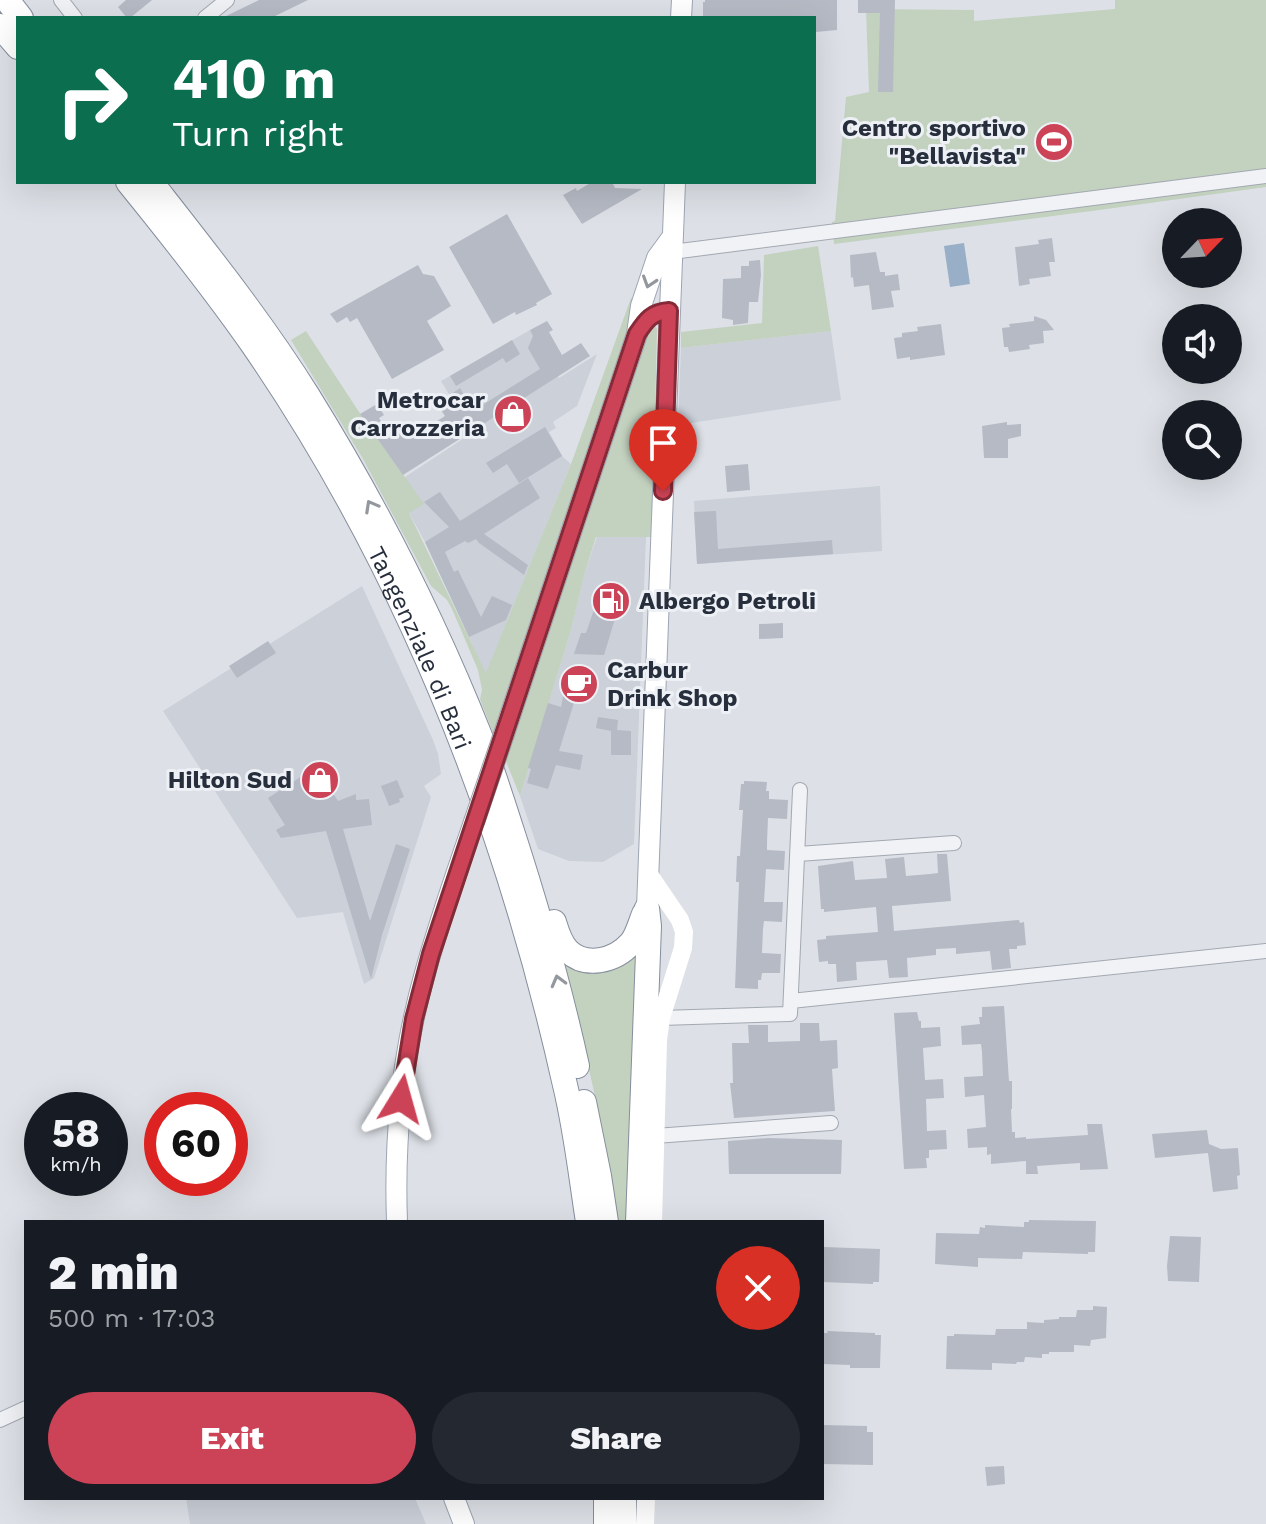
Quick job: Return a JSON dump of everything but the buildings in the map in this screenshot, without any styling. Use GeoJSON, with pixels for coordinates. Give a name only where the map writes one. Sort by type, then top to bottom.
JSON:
{"type":"FeatureCollection","features":[{"type":"Feature","properties":{"kind":"highway"},"geometry":{"type":"LineString","coordinates":[[7,0],[19,16]]}},
{"type":"Feature","properties":{"kind":"highway"},"geometry":{"type":"LineString","coordinates":[[0,26],[16,45]]}},
{"type":"Feature","properties":{"kind":"highway","name":"Tangenziale di Bari"},"geometry":{"type":"LineString","coordinates":[[130,184],[253,345],[291,404],[368,538],[430,666],[474,773],[521,912],[566,1087],[588,1220]]}},
{"type":"Feature","properties":{"kind":"highway","name":"Tangenziale di Bari"},"geometry":{"type":"LineString","coordinates":[[153,184],[240,297],[306,394],[343,455],[409,578],[445,654],[481,738],[537,906],[559,987],[606,1220]]}},
{"type":"Feature","properties":{"kind":"highway"},"geometry":{"type":"LineString","coordinates":[[505,809],[538,871],[559,937],[565,949],[576,957],[586,961],[603,960],[621,953],[633,941],[647,908]]}},
{"type":"Feature","properties":{"kind":"highway"},"geometry":{"type":"LineString","coordinates":[[638,1220],[649,926],[647,908]]}},
{"type":"Feature","properties":{"kind":"highway"},"geometry":{"type":"LineString","coordinates":[[610,1518],[623,1500]]}},
{"type":"Feature","properties":{"kind":"main road"},"geometry":{"type":"LineString","coordinates":[[647,908],[675,184]]}},
{"type":"Feature","properties":{"kind":"main road"},"geometry":{"type":"LineString","coordinates":[[397,1220],[397,1141],[401,1099],[424,975],[637,334],[641,306],[657,258],[673,244]]}},
{"type":"Feature","properties":{"kind":"main road"},"geometry":{"type":"LineString","coordinates":[[637,334],[647,318],[659,311],[669,311]]}},
{"type":"Feature","properties":{"kind":"main road"},"geometry":{"type":"LineString","coordinates":[[455,1500],[464,1524]]}},
{"type":"Feature","properties":{"kind":"street"},"geometry":{"type":"LineString","coordinates":[[61,0],[73,16]]}},
{"type":"Feature","properties":{"kind":"street"},"geometry":{"type":"LineString","coordinates":[[207,16],[227,0]]}},
{"type":"Feature","properties":{"kind":"street"},"geometry":{"type":"LineString","coordinates":[[673,244],[1266,176]]}},
{"type":"Feature","properties":{"kind":"street"},"geometry":{"type":"LineString","coordinates":[[661,1018],[790,1014],[800,790]]}},
{"type":"Feature","properties":{"kind":"street"},"geometry":{"type":"LineString","coordinates":[[798,854],[954,843]]}},
{"type":"Feature","properties":{"kind":"street"},"geometry":{"type":"LineString","coordinates":[[648,873],[680,920],[684,932],[683,948],[661,1018],[658,1040],[653,1220]]}},
{"type":"Feature","properties":{"kind":"street"},"geometry":{"type":"LineString","coordinates":[[647,908],[663,911],[680,920]]}},
{"type":"Feature","properties":{"kind":"street"},"geometry":{"type":"LineString","coordinates":[[791,1001],[1266,951]]}},
{"type":"Feature","properties":{"kind":"street"},"geometry":{"type":"LineString","coordinates":[[655,1136],[831,1123]]}},
{"type":"Feature","properties":{"kind":"street"},"geometry":{"type":"LineString","coordinates":[[0,1420],[24,1409]]}},
{"type":"Feature","properties":{"kind":"street"},"geometry":{"type":"LineString","coordinates":[[645,1524],[646,1500]]}},
{"type":"Feature","properties":{"kind":"shaded area"},"geometry":{"type":"Polygon","coordinates":[[[530,330],[559,378],[597,354],[577,406],[553,422],[556,428],[549,432],[563,457],[571,464],[486,674],[409,513],[405,477],[472,433],[441,381],[530,330]]]}},
{"type":"Feature","properties":{"kind":"shaded area"},"geometry":{"type":"Polygon","coordinates":[[[831,331],[841,400],[678,425],[681,348],[831,331]]]}},
{"type":"Feature","properties":{"kind":"shaded area"},"geometry":{"type":"Polygon","coordinates":[[[880,486],[882,551],[697,564],[694,501],[880,486]]]}},
{"type":"Feature","properties":{"kind":"shaded area"},"geometry":{"type":"Polygon","coordinates":[[[597,537],[646,537],[634,844],[603,862],[569,861],[538,849],[520,796],[597,537]]]}},
{"type":"Feature","properties":{"kind":"shaded area","name":"Hilton Sud"},"geometry":{"type":"Polygon","coordinates":[[[362,586],[433,740],[441,774],[424,786],[431,797],[374,978],[364,984],[343,912],[297,918],[163,711],[362,586]]]}},
{"type":"Feature","properties":{"kind":"shaded area"},"geometry":{"type":"Polygon","coordinates":[[[186,1500],[416,1500],[426,1524],[190,1524],[186,1500]]]}},
{"type":"Feature","properties":{"kind":"green space","name":"Centro sportivo \"Bellavista\""},"geometry":{"type":"Polygon","coordinates":[[[1115,0],[1266,0],[1266,187],[834,244],[832,222],[835,221],[846,97],[869,92],[866,9],[974,10],[974,21],[1115,9],[1115,0]]]}},
{"type":"Feature","properties":{"kind":"green space"},"geometry":{"type":"Polygon","coordinates":[[[818,246],[831,331],[681,348],[681,332],[762,323],[764,255],[818,246]]]}},
{"type":"Feature","properties":{"kind":"green space"},"geometry":{"type":"Polygon","coordinates":[[[631,298],[638,299],[493,733],[480,699],[482,690],[478,670],[452,609],[431,586],[363,459],[291,340],[306,331],[424,504],[409,513],[486,673],[571,464],[631,298]]]}},
{"type":"Feature","properties":{"kind":"green space"},"geometry":{"type":"Polygon","coordinates":[[[654,324],[657,329],[652,537],[596,537],[520,796],[505,759],[651,325],[654,324]]]}},
{"type":"Feature","properties":{"kind":"green space"},"geometry":{"type":"Polygon","coordinates":[[[638,945],[630,1220],[617,1220],[596,1100],[563,957],[638,945]]]}},
{"type":"Feature","properties":{"kind":"water"},"geometry":{"type":"Polygon","coordinates":[[[964,243],[970,284],[950,287],[944,246],[964,243]]]}},
{"type":"Feature","properties":{"kind":"place","name":"Centro sportivo \"Bellavista\""},"geometry":{"type":"Point","coordinates":[1054,142]}},
{"type":"Feature","properties":{"kind":"place","name":"Metrocar Carrozzeria"},"geometry":{"type":"Point","coordinates":[513,414]}},
{"type":"Feature","properties":{"kind":"place","name":"Albergo Petroli"},"geometry":{"type":"Point","coordinates":[611,601]}},
{"type":"Feature","properties":{"kind":"place","name":"Carbur Drink Shop"},"geometry":{"type":"Point","coordinates":[579,684]}},
{"type":"Feature","properties":{"kind":"place","name":"Hilton Sud"},"geometry":{"type":"Point","coordinates":[320,780]}},
{"type":"Feature","properties":{"kind":"route"},"geometry":{"type":"LineString","coordinates":[[401,1099],[424,975],[637,334],[647,318],[659,311],[669,311],[663,491]]}}]}
